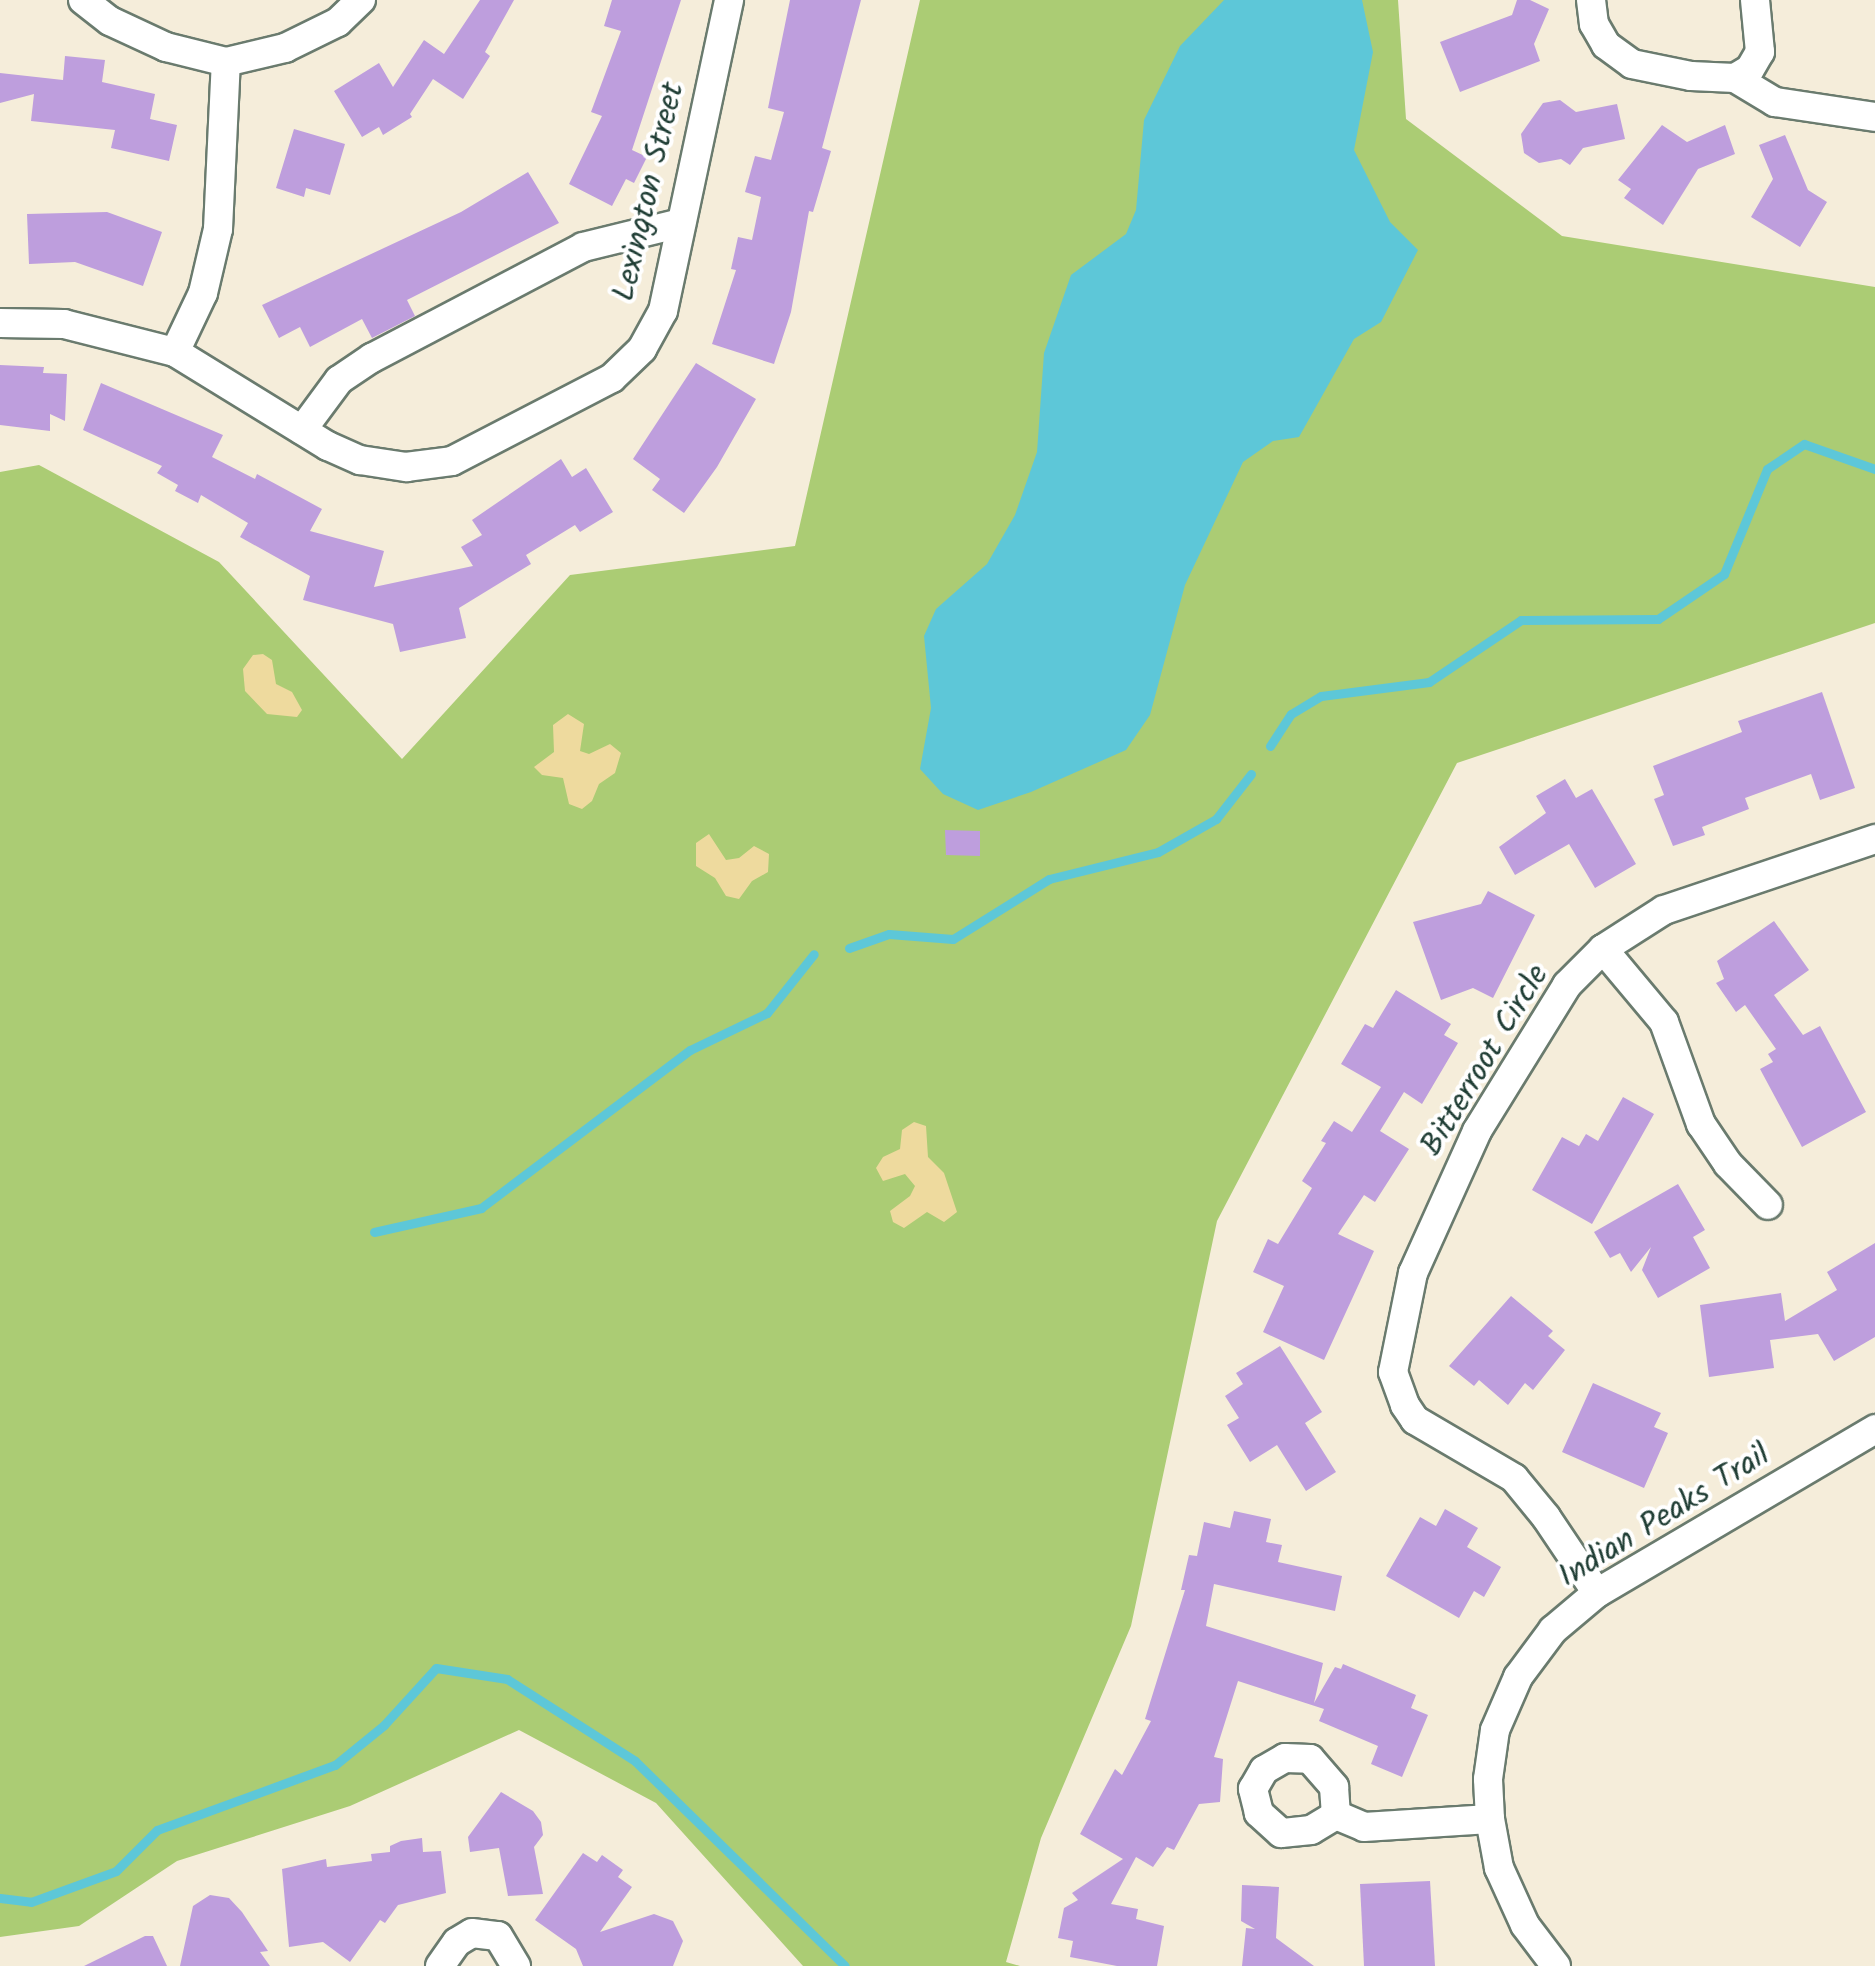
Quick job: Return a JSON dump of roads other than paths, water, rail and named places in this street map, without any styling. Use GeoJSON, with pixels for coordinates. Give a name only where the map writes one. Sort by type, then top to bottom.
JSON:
{"type":"FeatureCollection","features":[{"type":"Feature","properties":{"kind":"street"},"geometry":{"type":"LineString","coordinates":[[83,0],[110,21],[166,46],[226,62],[285,48],[338,22],[362,0]]}},
{"type":"Feature","properties":{"kind":"street","name":"Lexington Street"},"geometry":{"type":"LineString","coordinates":[[0,323],[64,324],[175,352],[302,430],[360,460],[406,467],[452,461],[612,378],[642,348],[663,311],[730,0]]}},
{"type":"Feature","properties":{"kind":"street"},"geometry":{"type":"LineString","coordinates":[[1591,0],[1594,24],[1606,45],[1632,64],[1691,76],[1735,78],[1775,102],[1875,117]]}},
{"type":"Feature","properties":{"kind":"street"},"geometry":{"type":"LineString","coordinates":[[1735,78],[1750,69],[1760,52],[1755,0]]}},
{"type":"Feature","properties":{"kind":"street"},"geometry":{"type":"LineString","coordinates":[[175,352],[203,292],[218,229],[226,62]]}},
{"type":"Feature","properties":{"kind":"street"},"geometry":{"type":"LineString","coordinates":[[302,430],[339,380],[372,358],[583,248],[682,223]]}},
{"type":"Feature","properties":{"kind":"street","name":"Bitterroot Circle"},"geometry":{"type":"LineString","coordinates":[[1598,1593],[1546,1516],[1514,1478],[1415,1420],[1404,1405],[1394,1372],[1413,1273],[1477,1131],[1567,985],[1603,949],[1664,910],[1875,839]]}},
{"type":"Feature","properties":{"kind":"street"},"geometry":{"type":"LineString","coordinates":[[1603,949],[1664,1022],[1701,1124],[1728,1164],[1768,1204]]}},
{"type":"Feature","properties":{"kind":"street","name":"Indian Peaks Trail"},"geometry":{"type":"LineString","coordinates":[[1556,1966],[1518,1911],[1500,1868],[1490,1820],[1488,1779],[1495,1730],[1518,1677],[1553,1630],[1598,1593],[1875,1430]]}},
{"type":"Feature","properties":{"kind":"street"},"geometry":{"type":"LineString","coordinates":[[1336,1815],[1364,1827],[1490,1820]]}},
{"type":"Feature","properties":{"kind":"street"},"geometry":{"type":"LineString","coordinates":[[440,1966],[457,1942],[472,1934],[498,1936],[516,1966]]}},
{"type":"Feature","properties":{"kind":"water"},"geometry":{"type":"Polygon","coordinates":[[[1224,0],[1362,0],[1373,52],[1354,150],[1390,222],[1418,250],[1381,322],[1354,339],[1299,437],[1273,441],[1243,462],[1185,585],[1150,715],[1126,750],[1031,792],[978,810],[943,794],[920,769],[931,708],[924,636],[936,609],[987,564],[1015,515],[1037,452],[1044,353],[1071,275],[1126,234],[1136,210],[1144,120],[1180,46],[1224,0]]]}},
{"type":"Feature","properties":{"kind":"waterway"},"geometry":{"type":"LineString","coordinates":[[1270,746],[1291,714],[1321,696],[1429,682],[1521,620],[1658,619],[1724,574],[1767,469],[1804,444],[1875,469]]}},
{"type":"Feature","properties":{"kind":"waterway"},"geometry":{"type":"LineString","coordinates":[[849,948],[889,934],[953,939],[1049,879],[1158,852],[1216,819],[1251,774]]}},
{"type":"Feature","properties":{"kind":"waterway"},"geometry":{"type":"LineString","coordinates":[[374,1232],[481,1208],[690,1050],[767,1013],[814,954]]}},
{"type":"Feature","properties":{"kind":"waterway"},"geometry":{"type":"LineString","coordinates":[[0,1898],[31,1902],[116,1871],[157,1830],[335,1765],[384,1725],[436,1668],[507,1679],[635,1761],[845,1966]]}}]}
